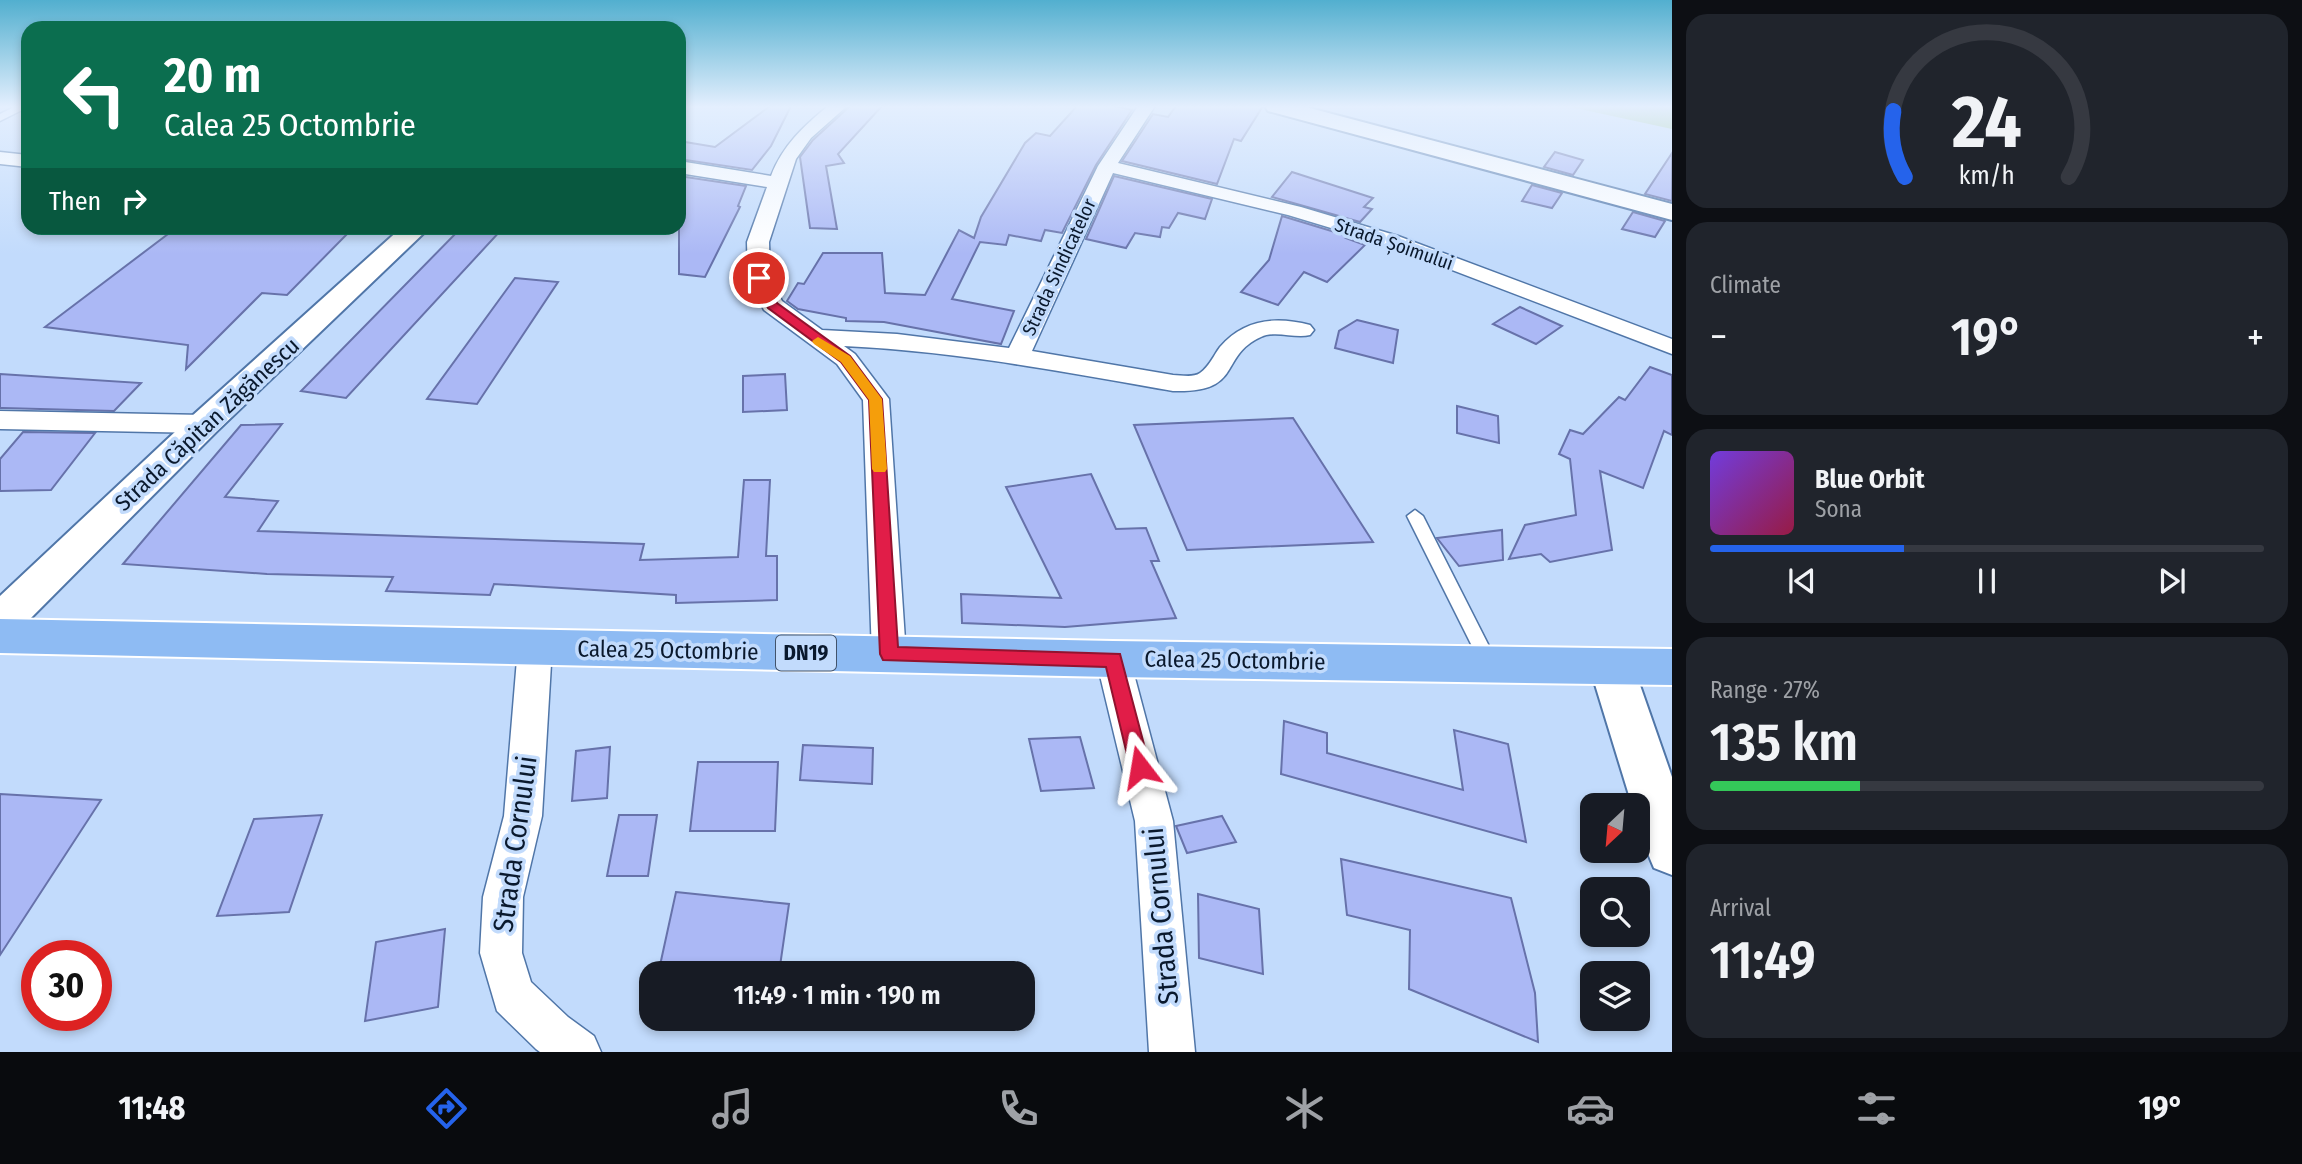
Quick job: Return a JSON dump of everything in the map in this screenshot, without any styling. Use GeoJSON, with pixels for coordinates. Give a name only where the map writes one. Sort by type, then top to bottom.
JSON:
{"type":"FeatureCollection","features":[{"type":"Feature","properties":{"kind":"main road","name":"Calea 25 Octombrie"},"geometry":{"type":"LineString","coordinates":[[0,636],[1113,659],[1672,667]]}},
{"type":"Feature","properties":{"kind":"street"},"geometry":{"type":"LineString","coordinates":[[790,155],[758,242],[759,278],[772,305],[846,359],[876,399],[889,654]]}},
{"type":"Feature","properties":{"kind":"street","name":"Strada Sindicatelor"},"geometry":{"type":"LineString","coordinates":[[1017,356],[1114,155]]}},
{"type":"Feature","properties":{"kind":"street"},"geometry":{"type":"LineString","coordinates":[[1459,155],[1672,212]]}},
{"type":"Feature","properties":{"kind":"street"},"geometry":{"type":"LineString","coordinates":[[0,158],[21,160]]}},
{"type":"Feature","properties":{"kind":"street","name":"Strada Șoimului"},"geometry":{"type":"LineString","coordinates":[[1107,166],[1294,211],[1391,240],[1672,347]]}},
{"type":"Feature","properties":{"kind":"street"},"geometry":{"type":"LineString","coordinates":[[686,168],[778,183]]}},
{"type":"Feature","properties":{"kind":"street","name":"Strada Căpitan Zăgănescu"},"geometry":{"type":"LineString","coordinates":[[0,622],[204,424],[408,235]]}},
{"type":"Feature","properties":{"kind":"street","name":"Strada Sindicatelor"},"geometry":{"type":"LineString","coordinates":[[813,337],[897,341],[1017,356],[1172,383],[1198,383],[1210,379],[1241,337],[1256,328],[1272,326],[1302,330]]}},
{"type":"Feature","properties":{"kind":"street"},"geometry":{"type":"LineString","coordinates":[[0,420],[204,424]]}},
{"type":"Feature","properties":{"kind":"street","name":"Strada Cornului"},"geometry":{"type":"LineString","coordinates":[[536,647],[523,816],[503,897],[502,953],[513,995],[552,1034],[578,1052]]}},
{"type":"Feature","properties":{"kind":"street","name":"Strada Cornului"},"geometry":{"type":"LineString","coordinates":[[1113,659],[1154,821],[1172,1052]]}},
{"type":"Feature","properties":{"kind":"street"},"geometry":{"type":"LineString","coordinates":[[1612,668],[1672,850]]}},
{"type":"Feature","properties":{"kind":"lane"},"geometry":{"type":"LineString","coordinates":[[1415,516],[1489,663]]}},
{"type":"Feature","properties":{"kind":"building"},"geometry":{"type":"Polygon","coordinates":[[[686,155],[764,155],[752,170],[686,160],[686,155]]]}},
{"type":"Feature","properties":{"kind":"building"},"geometry":{"type":"Polygon","coordinates":[[[839,155],[844,163],[826,166],[837,229],[810,228],[800,157],[839,155]]]}},
{"type":"Feature","properties":{"kind":"building"},"geometry":{"type":"Polygon","coordinates":[[[1018,155],[1102,155],[1062,233],[1045,230],[1041,241],[1009,235],[1006,245],[980,242],[952,299],[1014,311],[1001,344],[884,322],[846,321],[846,318],[798,309],[787,301],[798,283],[804,284],[823,253],[882,253],[885,293],[925,295],[959,230],[974,238],[981,217],[1018,155]]]}},
{"type":"Feature","properties":{"kind":"building"},"geometry":{"type":"Polygon","coordinates":[[[1126,155],[1228,155],[1217,184],[1122,161],[1126,155]]]}},
{"type":"Feature","properties":{"kind":"building"},"geometry":{"type":"Polygon","coordinates":[[[1553,155],[1583,160],[1573,175],[1544,167],[1553,155]]]}},
{"type":"Feature","properties":{"kind":"building"},"geometry":{"type":"Polygon","coordinates":[[[1671,155],[1672,155],[1672,201],[1645,194],[1671,155]]]}},
{"type":"Feature","properties":{"kind":"building"},"geometry":{"type":"Polygon","coordinates":[[[1292,172],[1373,198],[1364,207],[1372,209],[1360,222],[1272,197],[1292,172]]]}},
{"type":"Feature","properties":{"kind":"building"},"geometry":{"type":"Polygon","coordinates":[[[1114,176],[1212,199],[1205,219],[1178,213],[1169,228],[1162,227],[1160,237],[1135,233],[1126,248],[1086,239],[1114,176]]]}},
{"type":"Feature","properties":{"kind":"building"},"geometry":{"type":"Polygon","coordinates":[[[686,177],[746,186],[738,206],[740,207],[705,277],[679,274],[679,235],[686,235],[686,177]]]}},
{"type":"Feature","properties":{"kind":"building"},"geometry":{"type":"Polygon","coordinates":[[[1532,185],[1562,193],[1552,208],[1522,201],[1532,185]]]}},
{"type":"Feature","properties":{"kind":"building"},"geometry":{"type":"Polygon","coordinates":[[[1633,212],[1665,221],[1655,237],[1622,229],[1633,212]]]}},
{"type":"Feature","properties":{"kind":"building"},"geometry":{"type":"Polygon","coordinates":[[[1282,216],[1348,236],[1346,238],[1365,245],[1327,282],[1304,272],[1278,305],[1241,292],[1269,260],[1282,216]]]}},
{"type":"Feature","properties":{"kind":"building"},"geometry":{"type":"Polygon","coordinates":[[[167,235],[346,235],[287,295],[262,293],[186,369],[188,345],[45,327],[167,235]]]}},
{"type":"Feature","properties":{"kind":"building"},"geometry":{"type":"Polygon","coordinates":[[[454,235],[497,235],[346,398],[301,391],[454,235]]]}},
{"type":"Feature","properties":{"kind":"building"},"geometry":{"type":"Polygon","coordinates":[[[515,278],[558,282],[477,404],[427,399],[515,278]]]}},
{"type":"Feature","properties":{"kind":"building"},"geometry":{"type":"Polygon","coordinates":[[[1520,307],[1562,326],[1536,344],[1493,324],[1520,307]]]}},
{"type":"Feature","properties":{"kind":"building"},"geometry":{"type":"Polygon","coordinates":[[[1357,320],[1398,330],[1393,363],[1335,348],[1339,331],[1357,320]]]}},
{"type":"Feature","properties":{"kind":"building"},"geometry":{"type":"Polygon","coordinates":[[[1650,367],[1672,375],[1672,435],[1664,431],[1643,488],[1600,471],[1612,550],[1550,562],[1541,554],[1509,559],[1525,525],[1576,515],[1570,459],[1559,454],[1570,430],[1583,434],[1619,397],[1625,400],[1650,367]]]}},
{"type":"Feature","properties":{"kind":"building"},"geometry":{"type":"Polygon","coordinates":[[[0,374],[141,383],[114,411],[0,408],[0,374]]]}},
{"type":"Feature","properties":{"kind":"building"},"geometry":{"type":"Polygon","coordinates":[[[785,374],[787,410],[743,412],[743,376],[785,374]]]}},
{"type":"Feature","properties":{"kind":"building"},"geometry":{"type":"Polygon","coordinates":[[[1457,406],[1498,416],[1499,443],[1457,433],[1457,406]]]}},
{"type":"Feature","properties":{"kind":"building"},"geometry":{"type":"Polygon","coordinates":[[[1293,418],[1373,542],[1187,550],[1134,425],[1293,418]]]}},
{"type":"Feature","properties":{"kind":"building"},"geometry":{"type":"Polygon","coordinates":[[[282,424],[225,497],[278,501],[258,531],[644,544],[640,560],[738,557],[744,480],[770,480],[766,556],[777,556],[777,600],[676,603],[676,595],[494,584],[490,595],[386,591],[393,577],[267,574],[123,564],[241,425],[282,424]]]}},
{"type":"Feature","properties":{"kind":"building"},"geometry":{"type":"Polygon","coordinates":[[[23,432],[95,433],[51,490],[0,491],[0,459],[23,432]]]}},
{"type":"Feature","properties":{"kind":"building"},"geometry":{"type":"Polygon","coordinates":[[[1091,474],[1116,529],[1146,528],[1159,561],[1151,561],[1176,618],[1065,627],[962,623],[961,594],[1061,598],[1006,487],[1091,474]]]}},
{"type":"Feature","properties":{"kind":"building"},"geometry":{"type":"Polygon","coordinates":[[[1502,530],[1503,560],[1459,566],[1437,538],[1502,530]]]}},
{"type":"Feature","properties":{"kind":"building"},"geometry":{"type":"Polygon","coordinates":[[[1284,721],[1327,733],[1327,753],[1463,790],[1454,730],[1508,744],[1526,842],[1281,774],[1284,721]]]}},
{"type":"Feature","properties":{"kind":"building"},"geometry":{"type":"Polygon","coordinates":[[[1080,737],[1094,788],[1041,791],[1029,739],[1080,737]]]}},
{"type":"Feature","properties":{"kind":"building"},"geometry":{"type":"Polygon","coordinates":[[[803,745],[873,748],[872,784],[800,780],[803,745]]]}},
{"type":"Feature","properties":{"kind":"building"},"geometry":{"type":"Polygon","coordinates":[[[610,747],[607,798],[572,801],[576,751],[610,747]]]}},
{"type":"Feature","properties":{"kind":"building"},"geometry":{"type":"Polygon","coordinates":[[[698,762],[778,762],[775,831],[690,831],[698,762]]]}},
{"type":"Feature","properties":{"kind":"building"},"geometry":{"type":"Polygon","coordinates":[[[0,794],[101,800],[0,955],[0,794]]]}},
{"type":"Feature","properties":{"kind":"building"},"geometry":{"type":"Polygon","coordinates":[[[322,815],[289,912],[217,916],[254,819],[322,815]]]}},
{"type":"Feature","properties":{"kind":"building"},"geometry":{"type":"Polygon","coordinates":[[[619,815],[657,815],[648,876],[607,876],[619,815]]]}},
{"type":"Feature","properties":{"kind":"building"},"geometry":{"type":"Polygon","coordinates":[[[1222,816],[1236,842],[1187,853],[1176,826],[1222,816]]]}},
{"type":"Feature","properties":{"kind":"building"},"geometry":{"type":"Polygon","coordinates":[[[1341,859],[1511,898],[1535,993],[1538,1042],[1409,989],[1410,930],[1347,915],[1341,859]]]}},
{"type":"Feature","properties":{"kind":"building"},"geometry":{"type":"Polygon","coordinates":[[[676,892],[789,904],[781,961],[661,961],[676,892]]]}},
{"type":"Feature","properties":{"kind":"building"},"geometry":{"type":"Polygon","coordinates":[[[1198,894],[1259,909],[1263,974],[1199,958],[1198,894]]]}},
{"type":"Feature","properties":{"kind":"building"},"geometry":{"type":"Polygon","coordinates":[[[445,929],[438,1007],[365,1021],[376,942],[445,929]]]}},
{"type":"Feature","properties":{"kind":"slow traffic"},"geometry":{"type":"LineString","coordinates":[[818,341],[846,359],[876,399],[879,469]]}},
{"type":"Feature","properties":{"kind":"route"},"geometry":{"type":"LineString","coordinates":[[759,278],[772,305],[846,359],[876,399],[889,654],[1113,659],[1140,767]]}}]}
